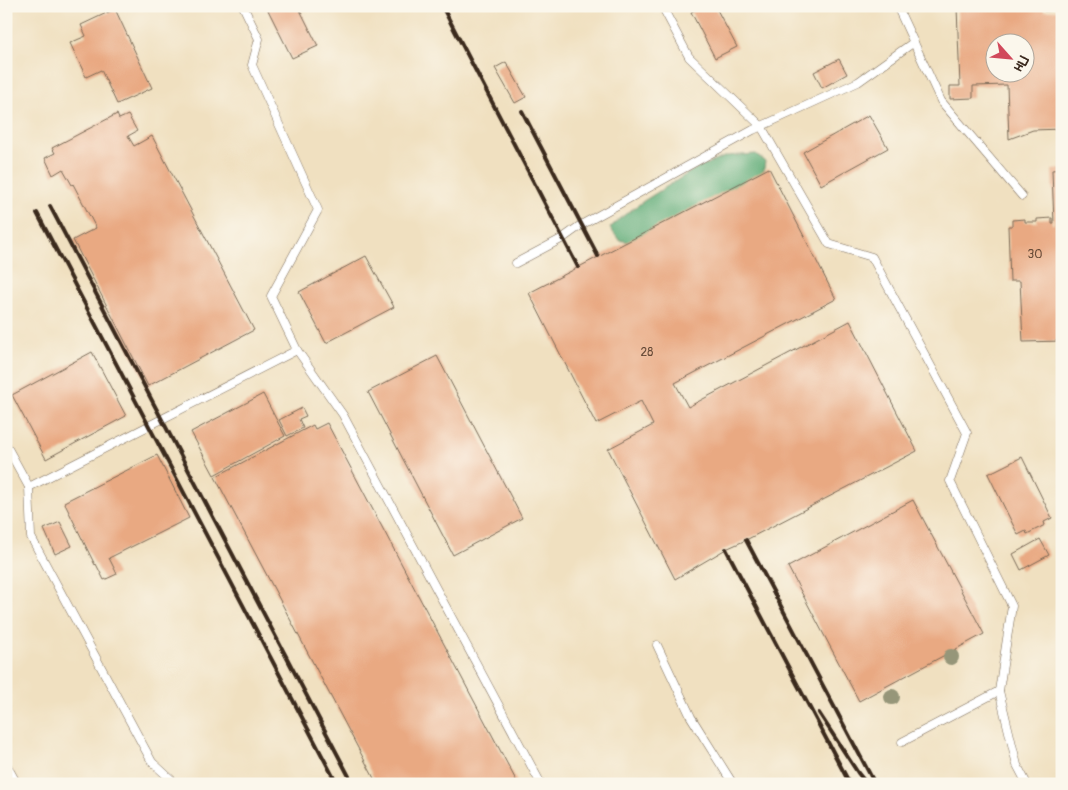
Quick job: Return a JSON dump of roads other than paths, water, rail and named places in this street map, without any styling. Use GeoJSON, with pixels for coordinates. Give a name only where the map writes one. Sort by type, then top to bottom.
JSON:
{"type":"FeatureCollection","features":[{"type":"Feature","properties":{"kind":"lane"},"geometry":{"type":"LineString","coordinates":[[243,6],[259,39],[252,65],[318,210],[271,296],[297,350],[344,415],[541,784]]}},
{"type":"Feature","properties":{"kind":"lane"},"geometry":{"type":"LineString","coordinates":[[662,6],[689,57],[761,126],[829,244],[872,257],[967,433],[950,481],[1012,606],[999,691],[1017,765],[1027,784]]}},
{"type":"Feature","properties":{"kind":"lane"},"geometry":{"type":"LineString","coordinates":[[897,6],[942,101],[1022,196]]}},
{"type":"Feature","properties":{"kind":"lane"},"geometry":{"type":"LineString","coordinates":[[516,263],[744,134],[858,82],[914,42]]}},
{"type":"Feature","properties":{"kind":"lane"},"geometry":{"type":"LineString","coordinates":[[29,487],[297,350]]}},
{"type":"Feature","properties":{"kind":"lane"},"geometry":{"type":"LineString","coordinates":[[6,445],[29,487],[31,537],[152,762],[176,784]]}},
{"type":"Feature","properties":{"kind":"lane"},"geometry":{"type":"LineString","coordinates":[[657,645],[691,717],[733,784]]}},
{"type":"Feature","properties":{"kind":"lane"},"geometry":{"type":"LineString","coordinates":[[902,742],[999,691]]}},
{"type":"Feature","properties":{"kind":"lane"},"geometry":{"type":"LineString","coordinates":[[6,764],[17,784]]}},
{"type":"Feature","properties":{"kind":"railway"},"geometry":{"type":"LineString","coordinates":[[442,6],[578,267]]}},
{"type":"Feature","properties":{"kind":"railway"},"geometry":{"type":"LineString","coordinates":[[522,111],[598,256]]}},
{"type":"Feature","properties":{"kind":"railway"},"geometry":{"type":"LineString","coordinates":[[50,206],[353,784]]}},
{"type":"Feature","properties":{"kind":"railway"},"geometry":{"type":"LineString","coordinates":[[37,213],[337,784]]}},
{"type":"Feature","properties":{"kind":"railway"},"geometry":{"type":"LineString","coordinates":[[746,540],[875,784]]}},
{"type":"Feature","properties":{"kind":"railway"},"geometry":{"type":"LineString","coordinates":[[726,549],[850,784]]}},
{"type":"Feature","properties":{"kind":"railway"},"geometry":{"type":"LineString","coordinates":[[819,713],[867,784]]}}]}
